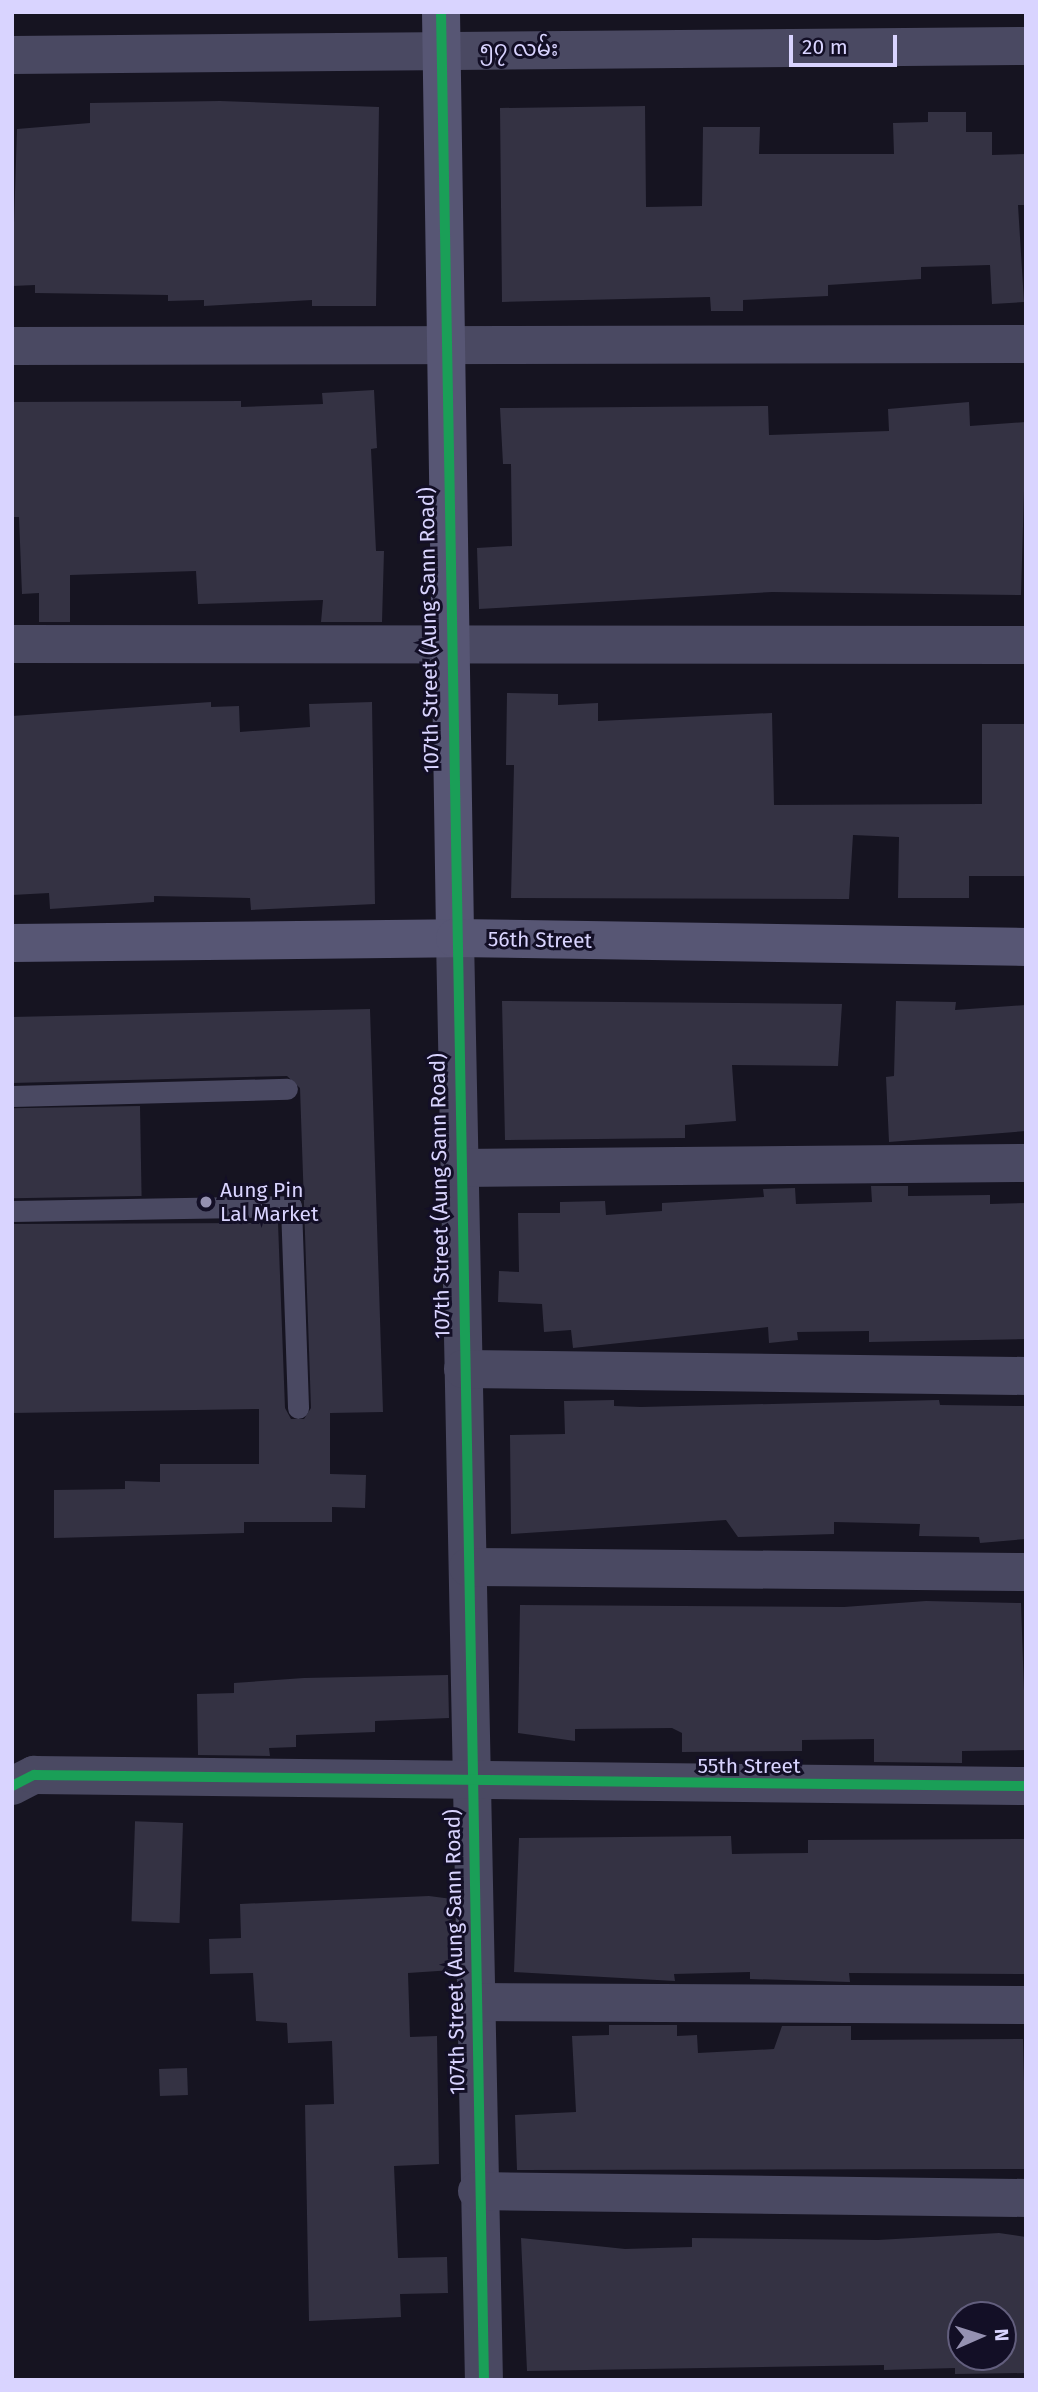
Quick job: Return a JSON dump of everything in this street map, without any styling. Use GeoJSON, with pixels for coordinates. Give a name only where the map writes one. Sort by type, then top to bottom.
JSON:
{"type":"FeatureCollection","features":[{"type":"Feature","properties":{"kind":"street","name":"107th Street (Aung Sann Road)"},"geometry":{"type":"LineString","coordinates":[[441,12],[442,346],[477,2001],[477,2191],[484,2380]]}},
{"type":"Feature","properties":{"kind":"street","name":"၅၇ လမ်း"},"geometry":{"type":"LineString","coordinates":[[12,55],[1026,46]]}},
{"type":"Feature","properties":{"kind":"street"},"geometry":{"type":"LineString","coordinates":[[12,346],[1026,344]]}},
{"type":"Feature","properties":{"kind":"street"},"geometry":{"type":"LineString","coordinates":[[12,644],[1026,645]]}},
{"type":"Feature","properties":{"kind":"street","name":"56th Street"},"geometry":{"type":"LineString","coordinates":[[12,943],[455,938],[1026,947]]}},
{"type":"Feature","properties":{"kind":"street"},"geometry":{"type":"LineString","coordinates":[[460,1168],[1026,1163]]}},
{"type":"Feature","properties":{"kind":"street"},"geometry":{"type":"LineString","coordinates":[[463,1369],[1026,1376]]}},
{"type":"Feature","properties":{"kind":"street"},"geometry":{"type":"LineString","coordinates":[[468,1567],[1026,1572]]}},
{"type":"Feature","properties":{"kind":"street","name":"55th Street"},"geometry":{"type":"LineString","coordinates":[[23,1780],[113,1777],[471,1784],[1026,1786]]}},
{"type":"Feature","properties":{"kind":"street"},"geometry":{"type":"LineString","coordinates":[[477,2001],[1026,2005]]}},
{"type":"Feature","properties":{"kind":"street"},"geometry":{"type":"LineString","coordinates":[[477,2191],[1026,2198]]}},
{"type":"Feature","properties":{"kind":"lane"},"geometry":{"type":"LineString","coordinates":[[12,1096],[287,1090]]}},
{"type":"Feature","properties":{"kind":"lane"},"geometry":{"type":"LineString","coordinates":[[12,1211],[291,1206],[298,1408]]}},
{"type":"Feature","properties":{"kind":"building"},"geometry":{"type":"Polygon","coordinates":[[[220,101],[379,107],[376,306],[312,306],[312,300],[204,306],[204,300],[168,301],[168,295],[35,293],[35,285],[12,286],[17,129],[90,123],[90,103],[220,101]]]}},
{"type":"Feature","properties":{"kind":"building"},"geometry":{"type":"Polygon","coordinates":[[[645,106],[646,207],[702,206],[703,127],[760,127],[759,154],[894,154],[893,123],[928,122],[928,112],[966,112],[966,132],[992,132],[992,155],[1026,154],[1026,205],[1018,205],[1024,302],[992,304],[990,265],[921,267],[921,279],[828,285],[828,296],[743,300],[743,311],[711,311],[710,297],[502,302],[500,108],[645,106]]]}},
{"type":"Feature","properties":{"kind":"building"},"geometry":{"type":"Polygon","coordinates":[[[374,390],[377,448],[371,449],[376,551],[384,551],[382,622],[321,622],[323,600],[198,604],[196,571],[70,575],[70,622],[39,622],[39,593],[22,594],[19,517],[12,517],[12,402],[241,401],[241,407],[323,404],[322,393],[374,390]]]}},
{"type":"Feature","properties":{"kind":"building"},"geometry":{"type":"Polygon","coordinates":[[[969,402],[970,426],[1026,422],[1021,595],[772,592],[479,609],[477,548],[512,546],[511,464],[503,464],[500,408],[768,406],[769,435],[889,431],[888,409],[969,402]]]}},
{"type":"Feature","properties":{"kind":"building"},"geometry":{"type":"Polygon","coordinates":[[[507,693],[558,694],[558,705],[598,703],[598,721],[772,713],[774,805],[982,804],[982,724],[1026,724],[1026,876],[969,876],[969,898],[898,898],[899,837],[853,835],[849,899],[511,898],[514,765],[506,765],[507,693]]]}},
{"type":"Feature","properties":{"kind":"building"},"geometry":{"type":"Polygon","coordinates":[[[211,702],[211,707],[239,706],[240,732],[310,727],[309,704],[372,702],[375,904],[251,910],[250,898],[154,896],[154,902],[50,909],[49,893],[12,895],[12,716],[211,702]]]}},
{"type":"Feature","properties":{"kind":"building"},"geometry":{"type":"Polygon","coordinates":[[[502,1001],[842,1004],[838,1066],[732,1065],[736,1121],[685,1125],[685,1138],[505,1140],[502,1001]]]}},
{"type":"Feature","properties":{"kind":"building"},"geometry":{"type":"Polygon","coordinates":[[[896,1001],[956,1002],[955,1010],[1026,1005],[1026,1131],[889,1142],[886,1077],[894,1076],[896,1001]]]}},
{"type":"Feature","properties":{"kind":"building"},"geometry":{"type":"Polygon","coordinates":[[[370,1009],[383,1412],[330,1413],[330,1474],[366,1475],[365,1508],[332,1507],[332,1522],[244,1522],[244,1533],[54,1538],[54,1490],[125,1489],[125,1481],[160,1482],[160,1464],[259,1464],[259,1409],[12,1413],[12,1224],[278,1223],[285,1408],[291,1419],[304,1419],[311,1408],[300,1088],[287,1076],[12,1083],[12,1017],[370,1009]]]}},
{"type":"Feature","properties":{"kind":"building"},"geometry":{"type":"Polygon","coordinates":[[[140,1106],[142,1196],[14,1198],[12,1108],[140,1106]]]}},
{"type":"Feature","properties":{"kind":"building"},"geometry":{"type":"Polygon","coordinates":[[[871,1186],[908,1186],[908,1196],[990,1195],[990,1204],[1026,1203],[1026,1339],[869,1342],[869,1331],[797,1332],[798,1340],[769,1343],[768,1327],[573,1348],[571,1330],[544,1332],[542,1304],[498,1302],[499,1271],[519,1272],[518,1213],[560,1213],[560,1202],[605,1201],[606,1215],[662,1211],[662,1203],[764,1197],[763,1189],[795,1188],[796,1204],[872,1202],[871,1186]]]}},
{"type":"Feature","properties":{"kind":"building"},"geometry":{"type":"Polygon","coordinates":[[[614,1400],[614,1406],[641,1407],[939,1400],[940,1405],[1026,1406],[1026,1539],[980,1543],[979,1537],[919,1536],[920,1524],[834,1522],[834,1534],[738,1537],[726,1520],[511,1534],[510,1435],[565,1434],[564,1401],[614,1400]]]}},
{"type":"Feature","properties":{"kind":"building"},"geometry":{"type":"Polygon","coordinates":[[[926,1601],[1021,1603],[1026,1750],[962,1751],[962,1763],[874,1762],[874,1739],[802,1740],[802,1751],[682,1752],[682,1733],[672,1728],[575,1729],[575,1741],[518,1733],[520,1605],[844,1607],[926,1601]]]}},
{"type":"Feature","properties":{"kind":"building"},"geometry":{"type":"Polygon","coordinates":[[[448,1675],[449,1718],[375,1721],[375,1732],[296,1735],[296,1747],[269,1748],[270,1756],[198,1755],[197,1694],[234,1693],[234,1683],[304,1678],[448,1675]]]}},
{"type":"Feature","properties":{"kind":"building"},"geometry":{"type":"Polygon","coordinates":[[[135,1821],[183,1823],[180,1923],[132,1921],[135,1821]]]}},
{"type":"Feature","properties":{"kind":"building"},"geometry":{"type":"Polygon","coordinates":[[[731,1836],[732,1854],[808,1853],[808,1840],[1026,1839],[1026,1974],[849,1973],[850,1982],[750,1979],[750,1972],[674,1974],[675,1981],[514,1972],[519,1838],[731,1836]]]}},
{"type":"Feature","properties":{"kind":"building"},"geometry":{"type":"Polygon","coordinates":[[[429,1896],[452,1899],[453,1970],[408,1973],[410,2037],[437,2036],[439,2164],[394,2166],[398,2258],[447,2257],[448,2293],[400,2294],[401,2317],[309,2321],[305,2105],[334,2104],[332,2041],[288,2043],[287,2023],[256,2021],[253,1973],[210,1974],[209,1939],[241,1938],[240,1904],[429,1896]]]}},
{"type":"Feature","properties":{"kind":"building"},"geometry":{"type":"Polygon","coordinates":[[[609,2025],[677,2025],[677,2036],[697,2035],[698,2053],[774,2049],[782,2026],[851,2026],[851,2040],[1023,2039],[1026,2169],[517,2170],[515,2115],[576,2112],[572,2036],[609,2035],[609,2025]]]}},
{"type":"Feature","properties":{"kind":"building"},"geometry":{"type":"Polygon","coordinates":[[[187,2068],[188,2095],[160,2096],[159,2069],[187,2068]]]}},
{"type":"Feature","properties":{"kind":"building"},"geometry":{"type":"Polygon","coordinates":[[[999,2233],[1026,2237],[1026,2373],[955,2374],[955,2371],[1017,2371],[1017,2301],[947,2301],[947,2368],[884,2370],[884,2365],[527,2371],[521,2238],[625,2249],[692,2247],[692,2238],[878,2240],[999,2233]]]}},
{"type":"Feature","properties":{"kind":"cycle path"},"geometry":{"type":"LineString","coordinates":[[441,12],[484,2380]]}},
{"type":"Feature","properties":{"kind":"cycle path"},"geometry":{"type":"LineString","coordinates":[[12,1786],[34,1775],[1026,1786]]}},
{"type":"Feature","properties":{"kind":"place","name":"Aung Pin Lal Market"},"geometry":{"type":"Point","coordinates":[206,1202]}}]}
